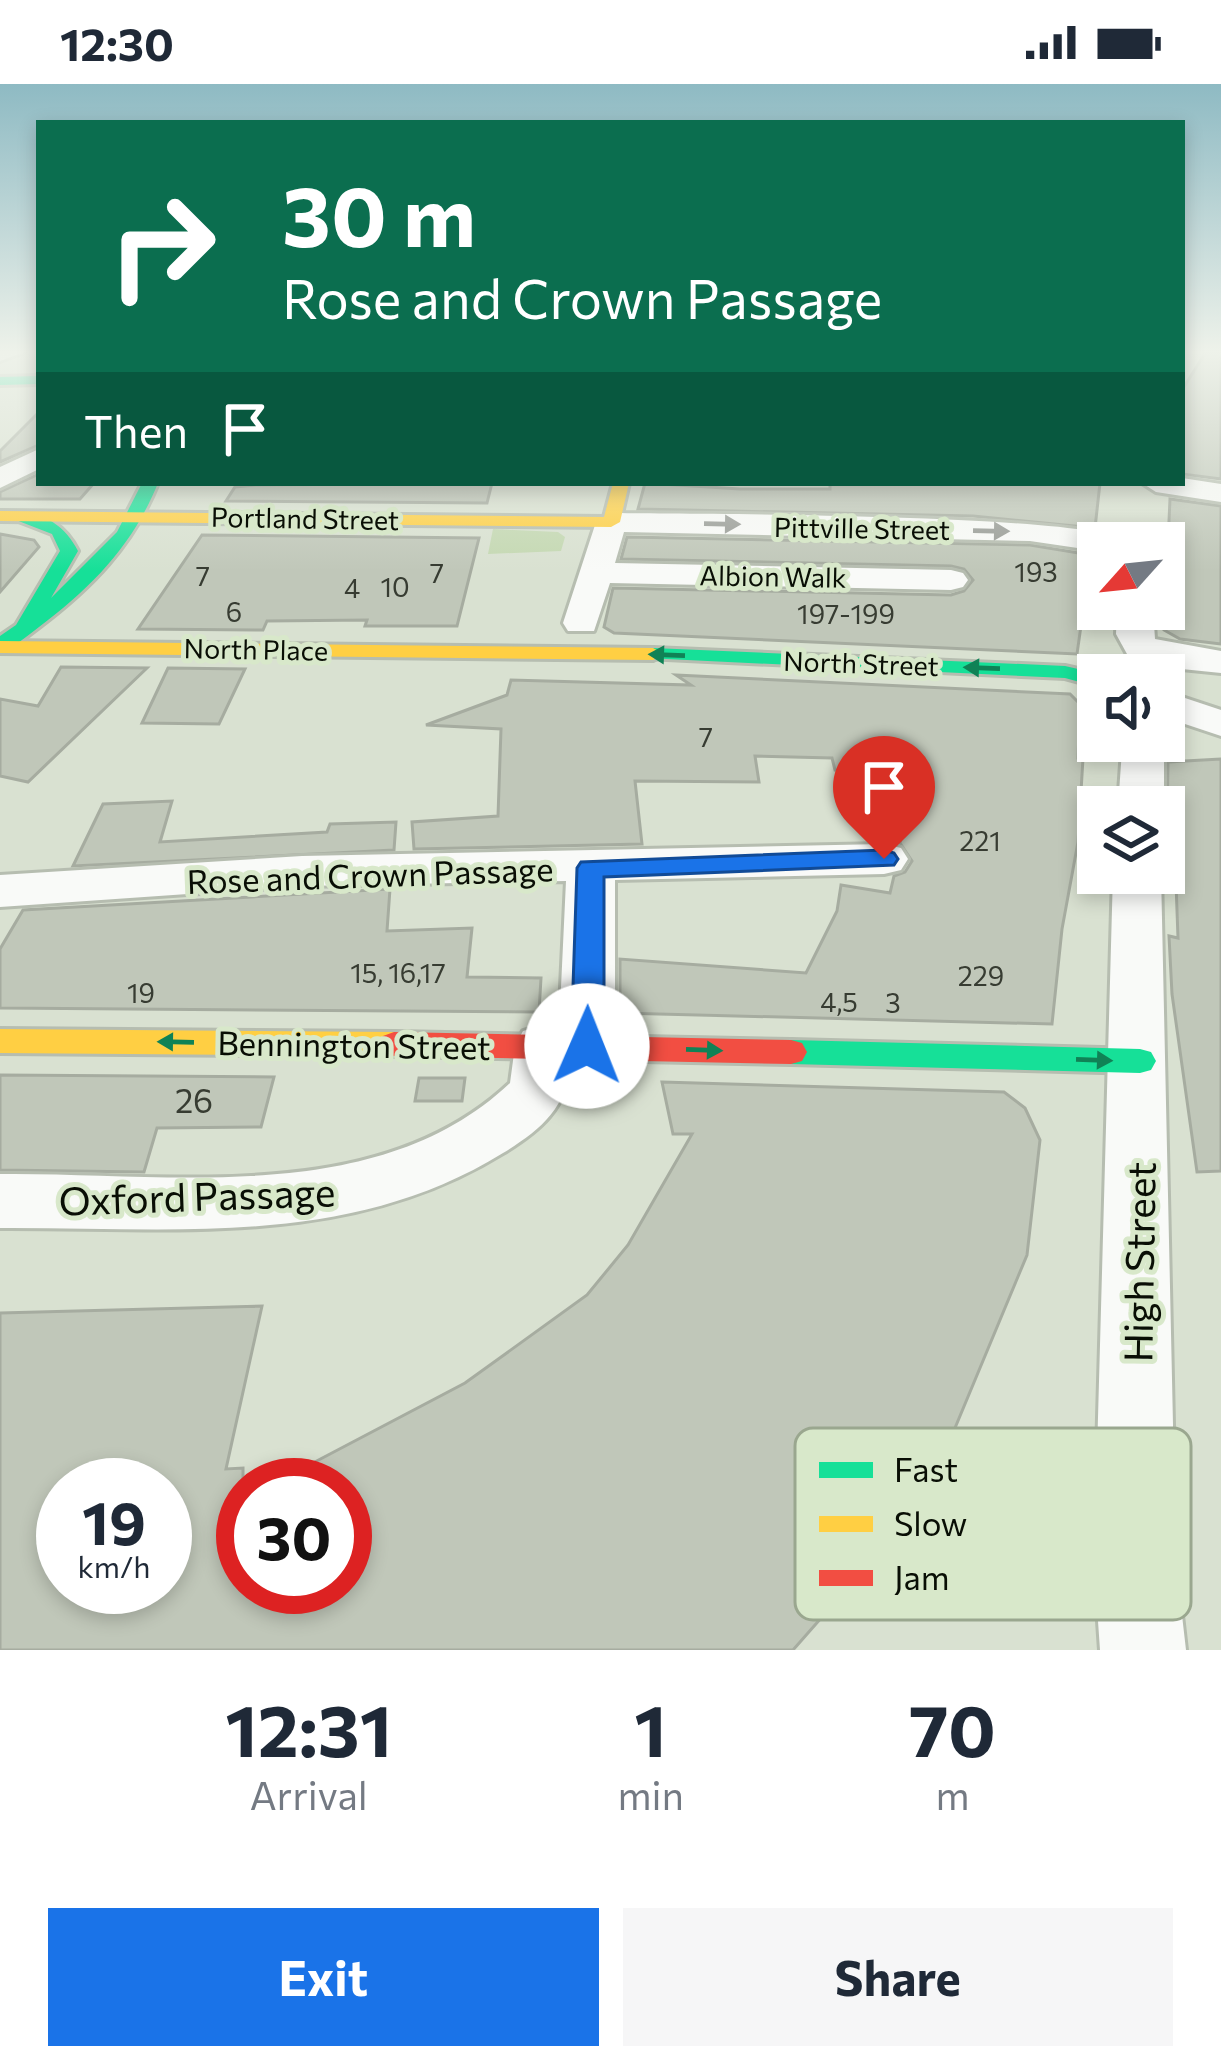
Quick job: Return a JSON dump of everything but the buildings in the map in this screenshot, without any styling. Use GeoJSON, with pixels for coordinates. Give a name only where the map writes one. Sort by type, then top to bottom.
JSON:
{"type":"FeatureCollection","features":[{"type":"Feature","properties":{"kind":"main road"},"geometry":{"type":"LineString","coordinates":[[0,647],[95,570],[142,516],[148,486]]}},
{"type":"Feature","properties":{"kind":"main road"},"geometry":{"type":"LineString","coordinates":[[611,522],[620,486]]}},
{"type":"Feature","properties":{"kind":"main road"},"geometry":{"type":"LineString","coordinates":[[11,516],[58,530],[68,542],[68,551],[24,628]]}},
{"type":"Feature","properties":{"kind":"main road","name":"Portland Street"},"geometry":{"type":"LineString","coordinates":[[11,516],[611,522]]}},
{"type":"Feature","properties":{"kind":"main road","name":"North Place"},"geometry":{"type":"LineString","coordinates":[[0,647],[624,653]]}},
{"type":"Feature","properties":{"kind":"main road","name":"North Street"},"geometry":{"type":"LineString","coordinates":[[624,653],[1077,675]]}},
{"type":"Feature","properties":{"kind":"main road","name":"Bennington Street"},"geometry":{"type":"LineString","coordinates":[[0,1041],[565,1046],[1140,1061]]}},
{"type":"Feature","properties":{"kind":"street"},"geometry":{"type":"LineString","coordinates":[[0,452],[36,454]]}},
{"type":"Feature","properties":{"kind":"street"},"geometry":{"type":"LineString","coordinates":[[0,479],[36,456]]}},
{"type":"Feature","properties":{"kind":"street"},"geometry":{"type":"LineString","coordinates":[[1143,507],[1221,493]]}},
{"type":"Feature","properties":{"kind":"street"},"geometry":{"type":"LineString","coordinates":[[611,522],[581,623],[590,635],[624,653]]}},
{"type":"Feature","properties":{"kind":"street","name":"Pittville Street"},"geometry":{"type":"LineString","coordinates":[[611,522],[1030,532],[1077,538]]}},
{"type":"Feature","properties":{"kind":"street","name":"Albion Walk"},"geometry":{"type":"LineString","coordinates":[[595,573],[951,580]]}},
{"type":"Feature","properties":{"kind":"street","name":"North Place"},"geometry":{"type":"LineString","coordinates":[[512,652],[581,623]]}},
{"type":"Feature","properties":{"kind":"street"},"geometry":{"type":"LineString","coordinates":[[1135,630],[1140,646],[1221,662]]}},
{"type":"Feature","properties":{"kind":"street"},"geometry":{"type":"LineString","coordinates":[[1185,711],[1221,725]]}},
{"type":"Feature","properties":{"kind":"street"},"geometry":{"type":"LineString","coordinates":[[1185,729],[1221,725]]}},
{"type":"Feature","properties":{"kind":"street","name":"Rose and Crown Passage"},"geometry":{"type":"LineString","coordinates":[[0,891],[302,871],[884,859]]}},
{"type":"Feature","properties":{"kind":"street","name":"Oxford Passage"},"geometry":{"type":"LineString","coordinates":[[0,1202],[273,1199],[354,1191],[458,1151],[536,1093],[565,1046],[591,868]]}},
{"type":"Feature","properties":{"kind":"street","name":"High Street"},"geometry":{"type":"LineString","coordinates":[[1136,1428],[1137,894]]}},
{"type":"Feature","properties":{"kind":"street","name":"High Street"},"geometry":{"type":"LineString","coordinates":[[1140,1620],[1142,1650]]}},
{"type":"Feature","properties":{"kind":"green space"},"geometry":{"type":"Polygon","coordinates":[[[493,529],[558,532],[565,537],[561,551],[488,554],[493,529]]]}},
{"type":"Feature","properties":{"kind":"traffic: fast"},"geometry":{"type":"LineString","coordinates":[[0,646],[68,594],[107,556],[139,510],[149,486]]}},
{"type":"Feature","properties":{"kind":"traffic: fast"},"geometry":{"type":"LineString","coordinates":[[22,516],[59,531],[69,551],[24,628]]}},
{"type":"Feature","properties":{"kind":"traffic: fast"},"geometry":{"type":"LineString","coordinates":[[653,654],[1077,675]]}},
{"type":"Feature","properties":{"kind":"traffic: fast"},"geometry":{"type":"LineString","coordinates":[[791,1052],[1140,1061]]}},
{"type":"Feature","properties":{"kind":"traffic: slow"},"geometry":{"type":"LineString","coordinates":[[0,516],[611,522],[620,486]]}},
{"type":"Feature","properties":{"kind":"traffic: slow"},"geometry":{"type":"LineString","coordinates":[[0,647],[653,654]]}},
{"type":"Feature","properties":{"kind":"traffic: slow"},"geometry":{"type":"LineString","coordinates":[[0,1041],[394,1044]]}},
{"type":"Feature","properties":{"kind":"traffic: jam"},"geometry":{"type":"LineString","coordinates":[[394,1044],[791,1052]]}},
{"type":"Feature","properties":{"kind":"route"},"geometry":{"type":"LineString","coordinates":[[587,1046],[591,868],[884,859]]}}]}
